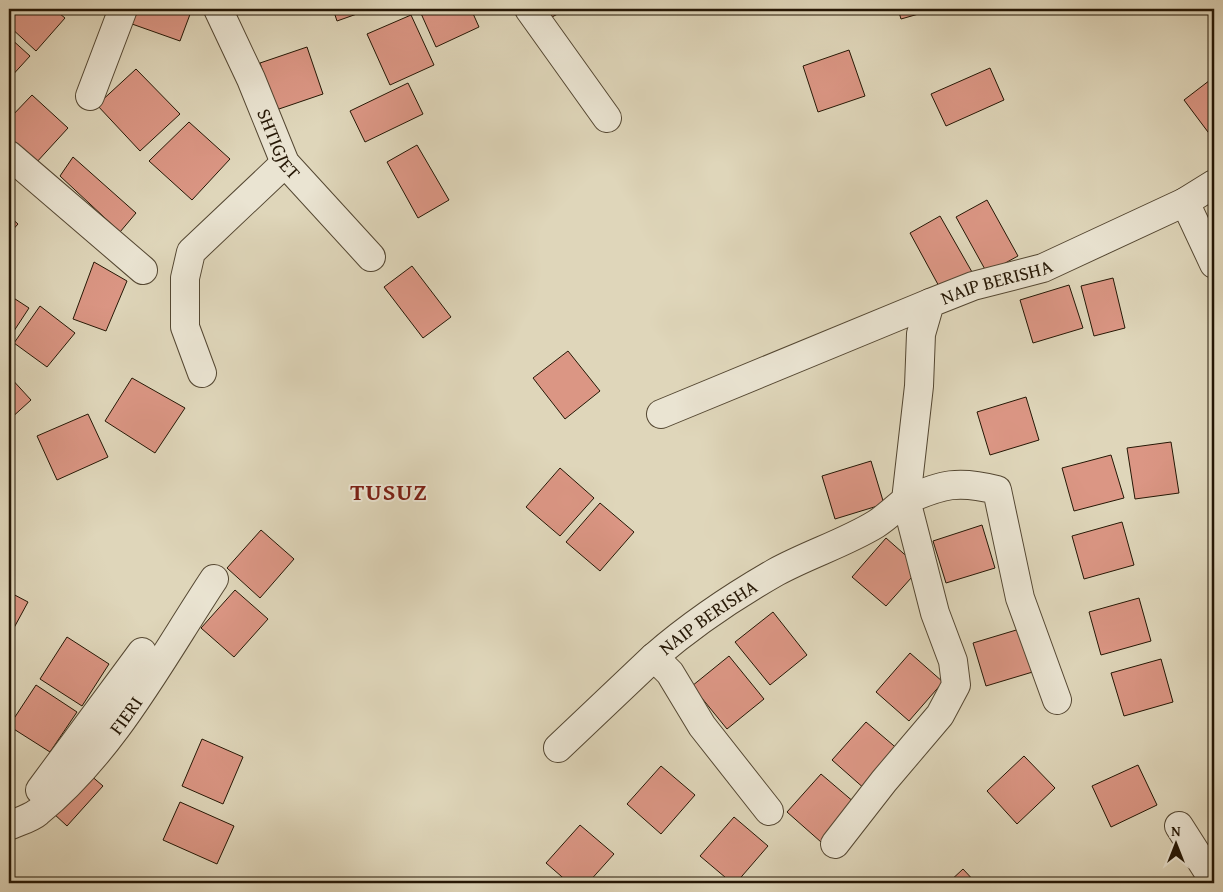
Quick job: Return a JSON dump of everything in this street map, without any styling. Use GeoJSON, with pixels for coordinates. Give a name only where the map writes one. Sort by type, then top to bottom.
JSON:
{"type":"FeatureCollection","features":[{"type":"Feature","properties":{"kind":"street"},"geometry":{"type":"LineString","coordinates":[[90,96],[124,9]]}},
{"type":"Feature","properties":{"kind":"street","name":"SHTIGJET"},"geometry":{"type":"LineString","coordinates":[[218,9],[251,79],[285,163],[371,257]]}},
{"type":"Feature","properties":{"kind":"street"},"geometry":{"type":"LineString","coordinates":[[529,9],[606,118]]}},
{"type":"Feature","properties":{"kind":"street"},"geometry":{"type":"LineString","coordinates":[[9,155],[143,270]]}},
{"type":"Feature","properties":{"kind":"street"},"geometry":{"type":"LineString","coordinates":[[202,374],[186,327],[186,278],[191,252],[285,163]]}},
{"type":"Feature","properties":{"kind":"street","name":"NAIP BERISHA"},"geometry":{"type":"LineString","coordinates":[[835,844],[884,781],[940,715],[956,684],[953,661],[934,613],[906,500],[919,386],[921,334],[930,303],[973,286],[1043,268],[1185,202],[1214,184]]}},
{"type":"Feature","properties":{"kind":"street"},"geometry":{"type":"LineString","coordinates":[[1185,202],[1214,264]]}},
{"type":"Feature","properties":{"kind":"street"},"geometry":{"type":"LineString","coordinates":[[661,414],[930,303]]}},
{"type":"Feature","properties":{"kind":"street","name":"NAIP BERISHA"},"geometry":{"type":"LineString","coordinates":[[769,811],[702,726],[670,673],[654,657],[678,636],[775,572],[816,551],[856,535],[878,523],[906,500],[938,486],[974,484],[997,490],[1020,598],[1057,700]]}},
{"type":"Feature","properties":{"kind":"street","name":"FIERI"},"geometry":{"type":"LineString","coordinates":[[10,826],[37,813],[91,760],[123,717],[214,579]]}},
{"type":"Feature","properties":{"kind":"street","name":"FIERI"},"geometry":{"type":"LineString","coordinates":[[10,826],[56,770],[142,652]]}},
{"type":"Feature","properties":{"kind":"street"},"geometry":{"type":"LineString","coordinates":[[558,748],[654,657]]}},
{"type":"Feature","properties":{"kind":"street"},"geometry":{"type":"LineString","coordinates":[[1179,826],[1214,881]]}},
{"type":"Feature","properties":{"kind":"building"},"geometry":{"type":"Polygon","coordinates":[[[9,9],[54,9],[65,18],[36,51],[9,26],[9,9]]]}},
{"type":"Feature","properties":{"kind":"building"},"geometry":{"type":"Polygon","coordinates":[[[137,9],[192,9],[180,41],[132,24],[137,9]]]}},
{"type":"Feature","properties":{"kind":"building"},"geometry":{"type":"Polygon","coordinates":[[[333,9],[371,9],[337,21],[333,9]]]}},
{"type":"Feature","properties":{"kind":"building"},"geometry":{"type":"Polygon","coordinates":[[[419,9],[471,9],[479,27],[436,47],[419,9]]]}},
{"type":"Feature","properties":{"kind":"building"},"geometry":{"type":"Polygon","coordinates":[[[547,9],[567,9],[552,17],[547,9]]]}},
{"type":"Feature","properties":{"kind":"building"},"geometry":{"type":"Polygon","coordinates":[[[898,9],[936,9],[901,19],[898,9]]]}},
{"type":"Feature","properties":{"kind":"building"},"geometry":{"type":"Polygon","coordinates":[[[411,15],[434,65],[390,85],[367,34],[411,15]]]}},
{"type":"Feature","properties":{"kind":"building"},"geometry":{"type":"Polygon","coordinates":[[[9,37],[30,56],[9,79],[9,37]]]}},
{"type":"Feature","properties":{"kind":"building"},"geometry":{"type":"Polygon","coordinates":[[[307,47],[323,94],[276,110],[260,63],[307,47]]]}},
{"type":"Feature","properties":{"kind":"building"},"geometry":{"type":"Polygon","coordinates":[[[849,50],[865,96],[818,112],[803,66],[849,50]]]}},
{"type":"Feature","properties":{"kind":"building"},"geometry":{"type":"Polygon","coordinates":[[[990,68],[1004,100],[946,126],[931,94],[990,68]]]}},
{"type":"Feature","properties":{"kind":"building"},"geometry":{"type":"Polygon","coordinates":[[[136,69],[180,114],[140,151],[97,105],[136,69]]]}},
{"type":"Feature","properties":{"kind":"building"},"geometry":{"type":"Polygon","coordinates":[[[1214,77],[1214,140],[1184,100],[1214,77]]]}},
{"type":"Feature","properties":{"kind":"building"},"geometry":{"type":"Polygon","coordinates":[[[408,83],[423,114],[365,142],[350,111],[408,83]]]}},
{"type":"Feature","properties":{"kind":"building"},"geometry":{"type":"Polygon","coordinates":[[[32,95],[68,128],[35,164],[9,141],[9,119],[32,95]]]}},
{"type":"Feature","properties":{"kind":"building"},"geometry":{"type":"Polygon","coordinates":[[[189,122],[230,159],[192,200],[149,161],[189,122]]]}},
{"type":"Feature","properties":{"kind":"building"},"geometry":{"type":"Polygon","coordinates":[[[417,145],[449,200],[418,218],[387,162],[417,145]]]}},
{"type":"Feature","properties":{"kind":"building"},"geometry":{"type":"Polygon","coordinates":[[[73,157],[136,213],[120,232],[60,176],[73,157]]]}},
{"type":"Feature","properties":{"kind":"building"},"geometry":{"type":"Polygon","coordinates":[[[987,200],[1018,256],[987,273],[956,217],[987,200]]]}},
{"type":"Feature","properties":{"kind":"building"},"geometry":{"type":"Polygon","coordinates":[[[9,216],[18,224],[9,234],[9,216]]]}},
{"type":"Feature","properties":{"kind":"building"},"geometry":{"type":"Polygon","coordinates":[[[940,216],[972,272],[941,290],[910,233],[940,216]]]}},
{"type":"Feature","properties":{"kind":"building"},"geometry":{"type":"Polygon","coordinates":[[[94,262],[127,281],[106,331],[73,319],[94,262]]]}},
{"type":"Feature","properties":{"kind":"building"},"geometry":{"type":"Polygon","coordinates":[[[412,266],[451,317],[423,338],[384,287],[412,266]]]}},
{"type":"Feature","properties":{"kind":"building"},"geometry":{"type":"Polygon","coordinates":[[[1113,278],[1125,328],[1094,336],[1081,286],[1113,278]]]}},
{"type":"Feature","properties":{"kind":"building"},"geometry":{"type":"Polygon","coordinates":[[[1069,285],[1083,328],[1033,343],[1020,300],[1069,285]]]}},
{"type":"Feature","properties":{"kind":"building"},"geometry":{"type":"Polygon","coordinates":[[[9,295],[29,308],[10,337],[9,336],[9,295]]]}},
{"type":"Feature","properties":{"kind":"building"},"geometry":{"type":"Polygon","coordinates":[[[40,306],[75,333],[47,367],[14,343],[40,306]]]}},
{"type":"Feature","properties":{"kind":"building"},"geometry":{"type":"Polygon","coordinates":[[[568,351],[600,391],[565,419],[533,378],[568,351]]]}},
{"type":"Feature","properties":{"kind":"building"},"geometry":{"type":"Polygon","coordinates":[[[9,376],[31,400],[9,420],[9,376]]]}},
{"type":"Feature","properties":{"kind":"building"},"geometry":{"type":"Polygon","coordinates":[[[132,378],[185,408],[155,453],[105,421],[132,378]]]}},
{"type":"Feature","properties":{"kind":"building"},"geometry":{"type":"Polygon","coordinates":[[[1026,397],[1039,440],[990,455],[977,412],[1026,397]]]}},
{"type":"Feature","properties":{"kind":"building"},"geometry":{"type":"Polygon","coordinates":[[[88,414],[108,457],[57,480],[37,436],[88,414]]]}},
{"type":"Feature","properties":{"kind":"building"},"geometry":{"type":"Polygon","coordinates":[[[1171,442],[1179,493],[1135,499],[1127,448],[1171,442]]]}},
{"type":"Feature","properties":{"kind":"building"},"geometry":{"type":"Polygon","coordinates":[[[1111,455],[1124,498],[1074,511],[1062,468],[1111,455]]]}},
{"type":"Feature","properties":{"kind":"building"},"geometry":{"type":"Polygon","coordinates":[[[871,461],[884,504],[835,519],[822,476],[871,461]]]}},
{"type":"Feature","properties":{"kind":"building"},"geometry":{"type":"Polygon","coordinates":[[[560,468],[594,498],[560,536],[526,507],[560,468]]]}},
{"type":"Feature","properties":{"kind":"building"},"geometry":{"type":"Polygon","coordinates":[[[600,503],[634,532],[600,571],[566,542],[600,503]]]}},
{"type":"Feature","properties":{"kind":"building"},"geometry":{"type":"Polygon","coordinates":[[[1122,522],[1134,565],[1084,579],[1072,536],[1122,522]]]}},
{"type":"Feature","properties":{"kind":"building"},"geometry":{"type":"Polygon","coordinates":[[[982,525],[995,568],[946,583],[933,541],[982,525]]]}},
{"type":"Feature","properties":{"kind":"building"},"geometry":{"type":"Polygon","coordinates":[[[261,530],[294,559],[260,598],[227,568],[261,530]]]}},
{"type":"Feature","properties":{"kind":"building"},"geometry":{"type":"Polygon","coordinates":[[[886,538],[920,568],[886,606],[852,577],[886,538]]]}},
{"type":"Feature","properties":{"kind":"building"},"geometry":{"type":"Polygon","coordinates":[[[235,590],[268,619],[234,657],[201,628],[235,590]]]}},
{"type":"Feature","properties":{"kind":"building"},"geometry":{"type":"Polygon","coordinates":[[[9,592],[28,602],[9,637],[9,592]]]}},
{"type":"Feature","properties":{"kind":"building"},"geometry":{"type":"Polygon","coordinates":[[[1139,598],[1151,641],[1101,655],[1089,612],[1139,598]]]}},
{"type":"Feature","properties":{"kind":"building"},"geometry":{"type":"Polygon","coordinates":[[[773,612],[807,655],[770,685],[735,642],[773,612]]]}},
{"type":"Feature","properties":{"kind":"building"},"geometry":{"type":"Polygon","coordinates":[[[1023,628],[1036,671],[986,686],[973,643],[1023,628]]]}},
{"type":"Feature","properties":{"kind":"building"},"geometry":{"type":"Polygon","coordinates":[[[67,637],[109,664],[82,706],[40,679],[67,637]]]}},
{"type":"Feature","properties":{"kind":"building"},"geometry":{"type":"Polygon","coordinates":[[[910,653],[943,682],[909,721],[876,692],[910,653]]]}},
{"type":"Feature","properties":{"kind":"building"},"geometry":{"type":"Polygon","coordinates":[[[729,656],[764,699],[727,729],[692,686],[729,656]]]}},
{"type":"Feature","properties":{"kind":"building"},"geometry":{"type":"Polygon","coordinates":[[[1161,659],[1173,702],[1124,716],[1111,673],[1161,659]]]}},
{"type":"Feature","properties":{"kind":"building"},"geometry":{"type":"Polygon","coordinates":[[[36,685],[77,712],[50,752],[9,726],[36,685]]]}},
{"type":"Feature","properties":{"kind":"building"},"geometry":{"type":"Polygon","coordinates":[[[866,722],[900,751],[866,790],[832,760],[866,722]]]}},
{"type":"Feature","properties":{"kind":"building"},"geometry":{"type":"Polygon","coordinates":[[[202,739],[243,757],[223,804],[182,786],[202,739]]]}},
{"type":"Feature","properties":{"kind":"building"},"geometry":{"type":"Polygon","coordinates":[[[1024,756],[1055,788],[1017,824],[987,791],[1024,756]]]}},
{"type":"Feature","properties":{"kind":"building"},"geometry":{"type":"Polygon","coordinates":[[[1138,765],[1157,805],[1111,827],[1092,786],[1138,765]]]}},
{"type":"Feature","properties":{"kind":"building"},"geometry":{"type":"Polygon","coordinates":[[[661,766],[695,795],[661,834],[627,804],[661,766]]]}},
{"type":"Feature","properties":{"kind":"building"},"geometry":{"type":"Polygon","coordinates":[[[89,774],[103,786],[67,826],[53,813],[89,774]]]}},
{"type":"Feature","properties":{"kind":"building"},"geometry":{"type":"Polygon","coordinates":[[[821,774],[855,803],[821,842],[787,812],[821,774]]]}},
{"type":"Feature","properties":{"kind":"building"},"geometry":{"type":"Polygon","coordinates":[[[180,802],[234,826],[217,864],[163,840],[180,802]]]}},
{"type":"Feature","properties":{"kind":"building"},"geometry":{"type":"Polygon","coordinates":[[[734,817],[768,846],[736,883],[732,883],[700,856],[734,817]]]}},
{"type":"Feature","properties":{"kind":"building"},"geometry":{"type":"Polygon","coordinates":[[[580,825],[614,854],[588,883],[569,883],[546,863],[580,825]]]}},
{"type":"Feature","properties":{"kind":"building"},"geometry":{"type":"Polygon","coordinates":[[[963,869],[976,883],[948,883],[963,869]]]}},
{"type":"Feature","properties":{"kind":"district","name":"TUSUZ"},"geometry":{"type":"Point","coordinates":[389,492]}}]}
